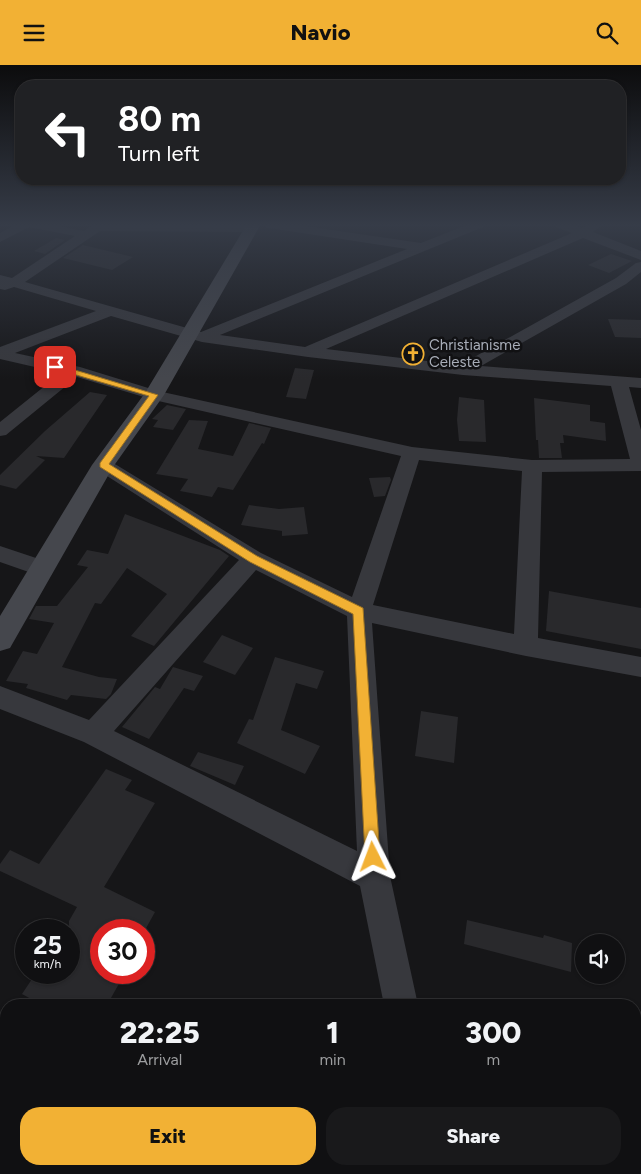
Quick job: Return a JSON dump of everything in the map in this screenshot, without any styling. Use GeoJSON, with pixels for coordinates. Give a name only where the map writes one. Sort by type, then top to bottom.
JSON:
{"type":"FeatureCollection","features":[{"type":"Feature","properties":{"kind":"main road"},"geometry":{"type":"LineString","coordinates":[[0,640],[103,465],[196,335],[229,276]]}},
{"type":"Feature","properties":{"kind":"street"},"geometry":{"type":"LineString","coordinates":[[0,288],[25,276]]}},
{"type":"Feature","properties":{"kind":"street"},"geometry":{"type":"LineString","coordinates":[[196,335],[348,276]]}},
{"type":"Feature","properties":{"kind":"street"},"geometry":{"type":"LineString","coordinates":[[308,352],[484,276]]}},
{"type":"Feature","properties":{"kind":"street"},"geometry":{"type":"LineString","coordinates":[[463,370],[628,276]]}},
{"type":"Feature","properties":{"kind":"street"},"geometry":{"type":"LineString","coordinates":[[0,279],[196,335],[308,352],[463,370],[619,383],[641,383]]}},
{"type":"Feature","properties":{"kind":"street"},"geometry":{"type":"LineString","coordinates":[[621,281],[641,287]]}},
{"type":"Feature","properties":{"kind":"street"},"geometry":{"type":"LineString","coordinates":[[0,354],[110,311]]}},
{"type":"Feature","properties":{"kind":"street"},"geometry":{"type":"LineString","coordinates":[[0,354],[74,371],[154,395],[412,453],[532,466],[641,465],[619,383]]}},
{"type":"Feature","properties":{"kind":"street"},"geometry":{"type":"LineString","coordinates":[[0,431],[74,371]]}},
{"type":"Feature","properties":{"kind":"street"},"geometry":{"type":"LineString","coordinates":[[400,999],[374,875],[359,611],[412,453]]}},
{"type":"Feature","properties":{"kind":"street"},"geometry":{"type":"LineString","coordinates":[[103,465],[253,559],[359,611],[526,646],[641,667]]}},
{"type":"Feature","properties":{"kind":"street"},"geometry":{"type":"LineString","coordinates":[[526,646],[532,466]]}},
{"type":"Feature","properties":{"kind":"street"},"geometry":{"type":"LineString","coordinates":[[0,554],[43,569]]}},
{"type":"Feature","properties":{"kind":"street"},"geometry":{"type":"LineString","coordinates":[[94,733],[253,559]]}},
{"type":"Feature","properties":{"kind":"street"},"geometry":{"type":"LineString","coordinates":[[0,697],[94,733],[374,875]]}},
{"type":"Feature","properties":{"kind":"building"},"geometry":{"type":"Polygon","coordinates":[[[608,319],[641,320],[641,338],[615,337],[608,319]]]}},
{"type":"Feature","properties":{"kind":"building"},"geometry":{"type":"Polygon","coordinates":[[[295,368],[314,370],[306,399],[286,397],[295,368]]]}},
{"type":"Feature","properties":{"kind":"building"},"geometry":{"type":"Polygon","coordinates":[[[90,392],[107,395],[64,458],[36,456],[45,460],[16,489],[0,485],[0,475],[45,431],[90,392]]]}},
{"type":"Feature","properties":{"kind":"building"},"geometry":{"type":"Polygon","coordinates":[[[459,397],[484,400],[486,442],[459,441],[457,420],[459,397]]]}},
{"type":"Feature","properties":{"kind":"building"},"geometry":{"type":"Polygon","coordinates":[[[534,398],[590,405],[590,421],[605,423],[606,441],[563,435],[564,443],[560,443],[562,458],[539,458],[534,398]]]}},
{"type":"Feature","properties":{"kind":"building"},"geometry":{"type":"Polygon","coordinates":[[[167,405],[186,409],[173,430],[153,427],[158,420],[152,419],[167,405]]]}},
{"type":"Feature","properties":{"kind":"building"},"geometry":{"type":"Polygon","coordinates":[[[189,420],[208,421],[198,449],[233,456],[249,423],[271,428],[264,444],[262,443],[233,490],[218,487],[212,497],[180,491],[188,479],[156,474],[189,420]]]}},
{"type":"Feature","properties":{"kind":"building"},"geometry":{"type":"Polygon","coordinates":[[[390,477],[391,480],[385,496],[374,497],[369,478],[390,477]]]}},
{"type":"Feature","properties":{"kind":"building"},"geometry":{"type":"Polygon","coordinates":[[[249,505],[279,509],[304,507],[308,534],[282,536],[282,531],[241,525],[249,505]]]}},
{"type":"Feature","properties":{"kind":"building"},"geometry":{"type":"Polygon","coordinates":[[[125,514],[220,550],[229,556],[154,646],[131,636],[167,594],[127,568],[101,604],[95,603],[62,667],[99,677],[117,679],[111,694],[106,699],[71,695],[67,700],[26,688],[28,684],[6,681],[23,651],[37,654],[54,623],[29,619],[36,606],[57,606],[88,567],[77,565],[87,550],[108,554],[125,514]]]}},
{"type":"Feature","properties":{"kind":"building"},"geometry":{"type":"Polygon","coordinates":[[[549,591],[641,608],[641,649],[546,631],[549,591]]]}},
{"type":"Feature","properties":{"kind":"building"},"geometry":{"type":"Polygon","coordinates":[[[222,635],[253,648],[235,675],[203,662],[222,635]]]}},
{"type":"Feature","properties":{"kind":"building"},"geometry":{"type":"Polygon","coordinates":[[[275,657],[324,671],[317,689],[296,683],[281,730],[320,746],[305,774],[237,743],[249,719],[253,720],[275,657]]]}},
{"type":"Feature","properties":{"kind":"building"},"geometry":{"type":"Polygon","coordinates":[[[173,667],[203,676],[194,691],[184,688],[149,739],[122,727],[155,687],[160,689],[173,667]]]}},
{"type":"Feature","properties":{"kind":"building"},"geometry":{"type":"Polygon","coordinates":[[[421,711],[458,717],[454,763],[415,756],[421,711]]]}},
{"type":"Feature","properties":{"kind":"building"},"geometry":{"type":"Polygon","coordinates":[[[198,752],[244,766],[235,785],[190,766],[198,752]]]}},
{"type":"Feature","properties":{"kind":"building"},"geometry":{"type":"Polygon","coordinates":[[[106,769],[132,780],[125,790],[155,803],[104,887],[155,912],[151,919],[90,919],[90,984],[119,984],[110,999],[31,999],[22,994],[29,984],[80,984],[80,919],[70,919],[77,907],[0,871],[0,864],[10,850],[39,864],[106,769]]]}},
{"type":"Feature","properties":{"kind":"building"},"geometry":{"type":"Polygon","coordinates":[[[467,920],[543,938],[544,935],[572,943],[571,972],[464,944],[467,920]]]}},
{"type":"Feature","properties":{"kind":"place","name":"Christianisme Celeste"},"geometry":{"type":"Point","coordinates":[413,354]}},
{"type":"Feature","properties":{"kind":"route"},"geometry":{"type":"LineString","coordinates":[[55,367],[154,395],[103,465],[253,559],[359,611],[373,857]]}}]}
